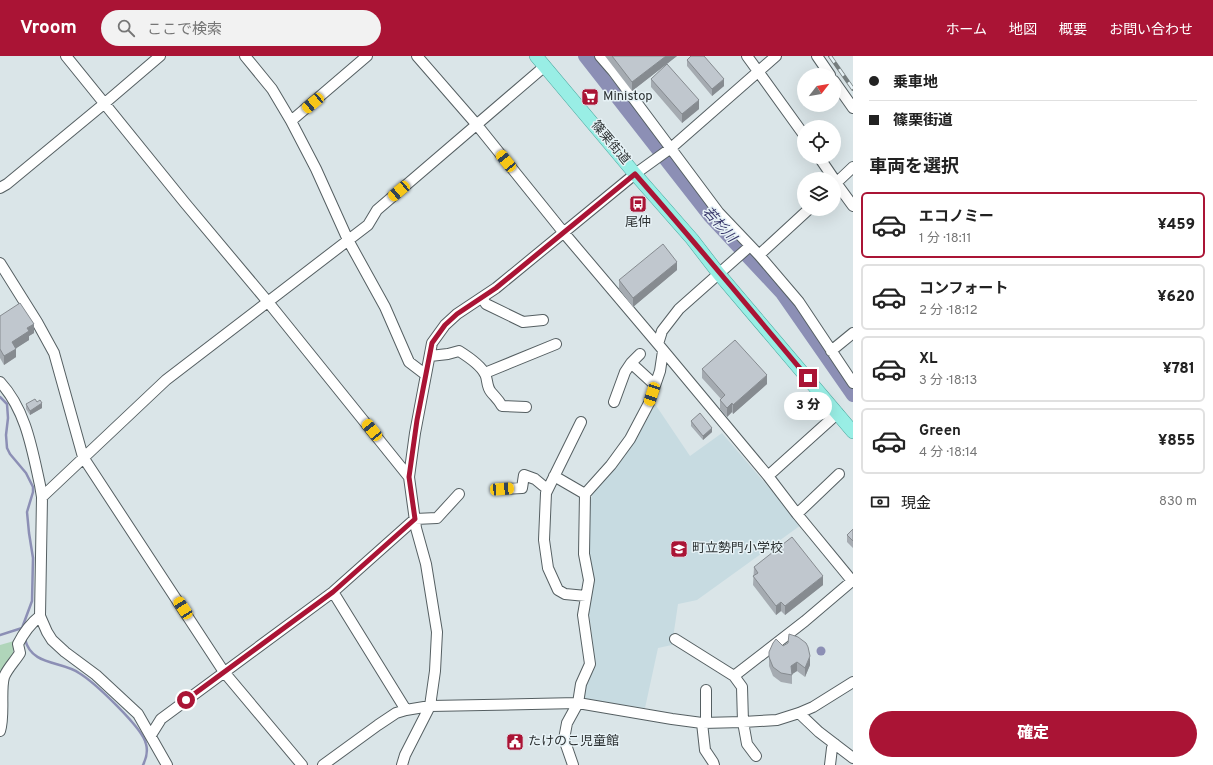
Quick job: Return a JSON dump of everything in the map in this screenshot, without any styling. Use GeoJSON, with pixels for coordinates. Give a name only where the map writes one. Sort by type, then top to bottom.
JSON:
{"type":"FeatureCollection","features":[{"type":"Feature","properties":{"kind":"main road","name":"篠栗街道"},"geometry":{"type":"LineString","coordinates":[[541,61],[853,432]]}},
{"type":"Feature","properties":{"kind":"street"},"geometry":{"type":"LineString","coordinates":[[66,56],[268,302],[409,477]]}},
{"type":"Feature","properties":{"kind":"street"},"geometry":{"type":"LineString","coordinates":[[0,188],[7,184],[160,56]]}},
{"type":"Feature","properties":{"kind":"street"},"geometry":{"type":"LineString","coordinates":[[245,56],[272,89],[292,121],[316,169],[348,240],[385,307],[409,362],[426,375]]}},
{"type":"Feature","properties":{"kind":"street"},"geometry":{"type":"LineString","coordinates":[[292,121],[368,56]]}},
{"type":"Feature","properties":{"kind":"street"},"geometry":{"type":"LineString","coordinates":[[417,56],[477,125],[564,233],[768,476],[853,582],[734,676]]}},
{"type":"Feature","properties":{"kind":"street"},"geometry":{"type":"LineString","coordinates":[[600,56],[719,213],[759,255],[799,302],[853,383]]}},
{"type":"Feature","properties":{"kind":"street"},"geometry":{"type":"LineString","coordinates":[[747,56],[797,125]]}},
{"type":"Feature","properties":{"kind":"street"},"geometry":{"type":"LineString","coordinates":[[402,765],[405,755],[430,706],[435,671],[437,632],[428,571],[415,519],[409,477],[415,433],[432,343],[445,325],[457,314],[496,288],[635,174],[671,148],[776,56]]}},
{"type":"Feature","properties":{"kind":"street"},"geometry":{"type":"LineString","coordinates":[[817,56],[825,68]]}},
{"type":"Feature","properties":{"kind":"street"},"geometry":{"type":"LineString","coordinates":[[42,497],[166,380],[368,225],[377,210],[477,125],[541,61]]}},
{"type":"Feature","properties":{"kind":"street"},"geometry":{"type":"LineString","coordinates":[[841,90],[853,108]]}},
{"type":"Feature","properties":{"kind":"street"},"geometry":{"type":"LineString","coordinates":[[841,176],[853,166]]}},
{"type":"Feature","properties":{"kind":"street"},"geometry":{"type":"LineString","coordinates":[[841,191],[853,206]]}},
{"type":"Feature","properties":{"kind":"street"},"geometry":{"type":"LineString","coordinates":[[759,255],[801,216]]}},
{"type":"Feature","properties":{"kind":"street"},"geometry":{"type":"LineString","coordinates":[[573,765],[564,739],[567,723],[578,703],[580,684],[590,664],[583,615],[589,580],[584,554],[585,494],[611,465],[630,439],[649,403],[660,370],[662,331],[679,309],[750,246]]}},
{"type":"Feature","properties":{"kind":"street"},"geometry":{"type":"LineString","coordinates":[[0,263],[37,322],[54,353],[83,457],[224,672],[302,765]]}},
{"type":"Feature","properties":{"kind":"street"},"geometry":{"type":"LineString","coordinates":[[482,298],[486,304],[523,322],[543,320]]}},
{"type":"Feature","properties":{"kind":"street"},"geometry":{"type":"LineString","coordinates":[[831,351],[853,333]]}},
{"type":"Feature","properties":{"kind":"street"},"geometry":{"type":"LineString","coordinates":[[485,373],[556,344]]}},
{"type":"Feature","properties":{"kind":"street"},"geometry":{"type":"LineString","coordinates":[[430,356],[459,351],[469,357],[485,373],[490,391],[502,406],[526,406]]}},
{"type":"Feature","properties":{"kind":"street"},"geometry":{"type":"LineString","coordinates":[[614,402],[625,372],[640,354]]}},
{"type":"Feature","properties":{"kind":"street"},"geometry":{"type":"LineString","coordinates":[[631,364],[655,385]]}},
{"type":"Feature","properties":{"kind":"street"},"geometry":{"type":"LineString","coordinates":[[0,382],[12,397],[21,413],[40,485],[42,497],[40,616],[52,640],[65,652],[96,675],[138,714],[167,765]]}},
{"type":"Feature","properties":{"kind":"street"},"geometry":{"type":"LineString","coordinates":[[768,476],[838,413]]}},
{"type":"Feature","properties":{"kind":"street"},"geometry":{"type":"LineString","coordinates":[[581,422],[547,489],[544,511],[544,540],[548,568],[558,590],[565,594],[586,596]]}},
{"type":"Feature","properties":{"kind":"street"},"geometry":{"type":"LineString","coordinates":[[797,514],[839,474]]}},
{"type":"Feature","properties":{"kind":"street"},"geometry":{"type":"LineString","coordinates":[[502,489],[522,488],[524,475],[535,479],[547,489]]}},
{"type":"Feature","properties":{"kind":"street"},"geometry":{"type":"LineString","coordinates":[[554,476],[585,494]]}},
{"type":"Feature","properties":{"kind":"street"},"geometry":{"type":"LineString","coordinates":[[151,735],[161,719],[333,592],[415,519],[436,518],[458,494]]}},
{"type":"Feature","properties":{"kind":"street"},"geometry":{"type":"LineString","coordinates":[[333,592],[406,710]]}},
{"type":"Feature","properties":{"kind":"street"},"geometry":{"type":"LineString","coordinates":[[0,731],[3,712],[3,678],[20,653],[18,644],[24,632],[40,616]]}},
{"type":"Feature","properties":{"kind":"street"},"geometry":{"type":"LineString","coordinates":[[674,639],[734,676],[742,687],[743,722],[747,744],[756,756]]}},
{"type":"Feature","properties":{"kind":"street"},"geometry":{"type":"LineString","coordinates":[[323,765],[396,713],[430,706],[578,703],[704,723],[743,722],[777,720],[799,713],[813,707],[853,682]]}},
{"type":"Feature","properties":{"kind":"street"},"geometry":{"type":"LineString","coordinates":[[706,690],[704,723],[705,750],[714,765]]}},
{"type":"Feature","properties":{"kind":"street"},"geometry":{"type":"LineString","coordinates":[[799,713],[853,758]]}},
{"type":"Feature","properties":{"kind":"street"},"geometry":{"type":"LineString","coordinates":[[830,765],[832,748],[835,744]]}},
{"type":"Feature","properties":{"kind":"shaded area","name":"町立勢門小学校"},"geometry":{"type":"Polygon","coordinates":[[[655,404],[690,456],[722,433],[801,525],[697,600],[678,604],[672,645],[658,648],[645,708],[584,699],[585,685],[596,666],[589,613],[590,598],[594,581],[589,558],[590,503],[593,492],[624,454],[643,427],[655,404]]]}},
{"type":"Feature","properties":{"kind":"green space"},"geometry":{"type":"Polygon","coordinates":[[[14,641],[13,657],[0,676],[0,645],[14,641]]]}},
{"type":"Feature","properties":{"kind":"water"},"geometry":{"type":"Polygon","coordinates":[[[821,646],[826,651],[821,656],[816,651],[821,646]]]}},
{"type":"Feature","properties":{"kind":"building"},"geometry":{"type":"Polygon","coordinates":[[[612,56],[666,56],[632,82],[612,56]]]}},
{"type":"Feature","properties":{"kind":"building"},"geometry":{"type":"Polygon","coordinates":[[[691,56],[704,56],[724,79],[712,89],[687,60],[691,56]]]}},
{"type":"Feature","properties":{"kind":"building"},"geometry":{"type":"Polygon","coordinates":[[[667,64],[699,100],[682,114],[651,79],[667,64]]]}},
{"type":"Feature","properties":{"kind":"building"},"geometry":{"type":"Polygon","coordinates":[[[663,244],[677,262],[633,298],[619,280],[663,244]]]}},
{"type":"Feature","properties":{"kind":"building"},"geometry":{"type":"Polygon","coordinates":[[[20,303],[34,324],[27,328],[29,331],[12,342],[16,349],[4,356],[0,349],[0,316],[20,303]]]}},
{"type":"Feature","properties":{"kind":"building"},"geometry":{"type":"Polygon","coordinates":[[[735,340],[767,375],[733,405],[732,403],[727,408],[720,400],[725,395],[702,369],[735,340]]]}},
{"type":"Feature","properties":{"kind":"building"},"geometry":{"type":"Polygon","coordinates":[[[35,399],[37,402],[40,400],[42,403],[30,411],[26,404],[35,399]]]}},
{"type":"Feature","properties":{"kind":"building"},"geometry":{"type":"Polygon","coordinates":[[[700,413],[712,428],[703,436],[691,421],[700,413]]]}},
{"type":"Feature","properties":{"kind":"building"},"geometry":{"type":"Polygon","coordinates":[[[853,529],[853,541],[847,535],[853,529]]]}},
{"type":"Feature","properties":{"kind":"building"},"geometry":{"type":"Polygon","coordinates":[[[792,537],[823,576],[785,606],[781,602],[776,606],[753,576],[758,573],[754,567],[792,537]]]}},
{"type":"Feature","properties":{"kind":"building"},"geometry":{"type":"Polygon","coordinates":[[[789,634],[798,637],[806,643],[810,656],[805,668],[797,662],[791,666],[792,675],[781,673],[773,667],[769,657],[769,652],[776,639],[783,646],[788,643],[789,634]]]}},
{"type":"Feature","properties":{"kind":"waterway","name":"若杉川"},"geometry":{"type":"LineString","coordinates":[[585,56],[710,216],[782,293],[853,395]]}},
{"type":"Feature","properties":{"kind":"waterway"},"geometry":{"type":"LineString","coordinates":[[0,397],[7,404],[7,448],[10,454],[26,473],[33,487],[27,512],[33,558],[32,601],[22,630]]}},
{"type":"Feature","properties":{"kind":"waterway"},"geometry":{"type":"LineString","coordinates":[[0,635],[22,628]]}},
{"type":"Feature","properties":{"kind":"waterway"},"geometry":{"type":"LineString","coordinates":[[25,639],[28,648],[34,654],[48,662],[64,666],[79,673],[117,706],[143,737],[147,749],[143,765]]}},
{"type":"Feature","properties":{"kind":"railway"},"geometry":{"type":"LineString","coordinates":[[830,56],[853,89]]}},
{"type":"Feature","properties":{"kind":"place","name":"Ministop"},"geometry":{"type":"Point","coordinates":[590,97]}},
{"type":"Feature","properties":{"kind":"place","name":"尾仲"},"geometry":{"type":"Point","coordinates":[638,204]}},
{"type":"Feature","properties":{"kind":"place","name":"町立勢門小学校"},"geometry":{"type":"Point","coordinates":[679,549]}},
{"type":"Feature","properties":{"kind":"place","name":"たけのこ児童館"},"geometry":{"type":"Point","coordinates":[515,742]}},
{"type":"Feature","properties":{"kind":"route"},"geometry":{"type":"LineString","coordinates":[[186,700],[333,592],[415,519],[409,477],[417,420],[432,343],[445,325],[457,314],[496,288],[635,174],[692,239],[719,274],[808,378]]}}]}
